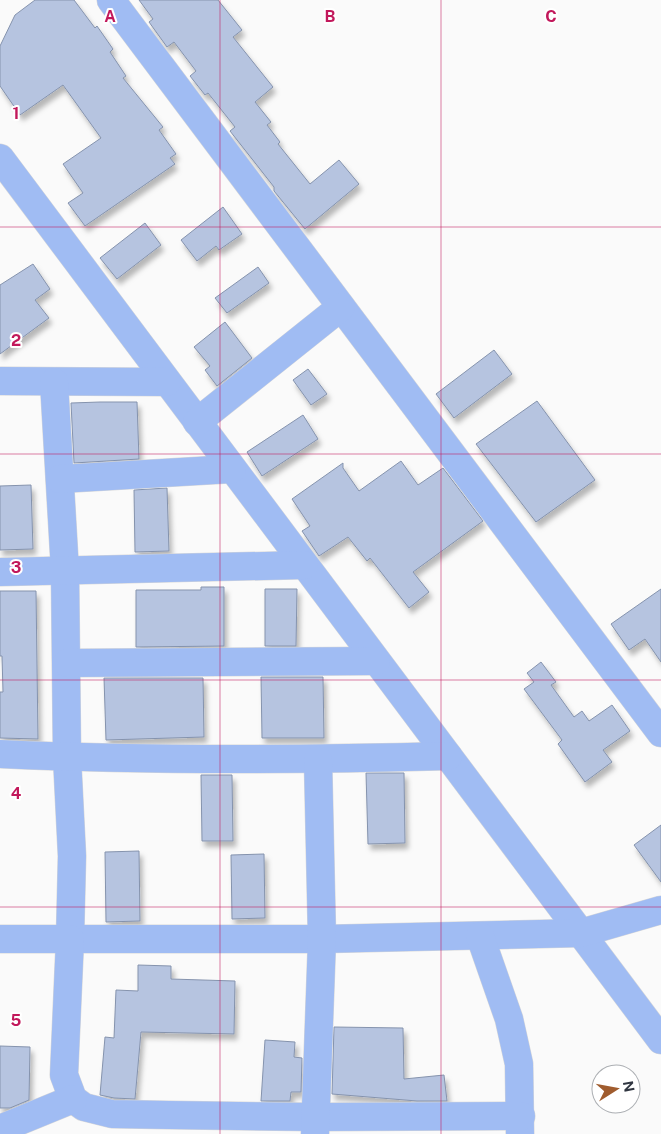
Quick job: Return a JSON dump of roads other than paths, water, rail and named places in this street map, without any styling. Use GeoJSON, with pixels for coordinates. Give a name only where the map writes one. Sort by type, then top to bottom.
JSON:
{"type":"FeatureCollection","features":[{"type":"Feature","properties":{"kind":"street"},"geometry":{"type":"LineString","coordinates":[[111,0],[661,733]]}},
{"type":"Feature","properties":{"kind":"street"},"geometry":{"type":"LineString","coordinates":[[0,158],[661,1040]]}},
{"type":"Feature","properties":{"kind":"street"},"geometry":{"type":"LineString","coordinates":[[197,422],[341,307]]}},
{"type":"Feature","properties":{"kind":"street"},"geometry":{"type":"LineString","coordinates":[[0,382],[167,382]]}},
{"type":"Feature","properties":{"kind":"street"},"geometry":{"type":"LineString","coordinates":[[54,382],[65,571],[67,757],[72,856],[64,1075],[73,1099],[84,1108],[169,1125],[521,1125],[518,1064],[509,1019],[480,936]]}},
{"type":"Feature","properties":{"kind":"street"},"geometry":{"type":"LineString","coordinates":[[60,479],[232,469]]}},
{"type":"Feature","properties":{"kind":"street"},"geometry":{"type":"LineString","coordinates":[[0,572],[304,565]]}},
{"type":"Feature","properties":{"kind":"street"},"geometry":{"type":"LineString","coordinates":[[67,663],[376,661]]}},
{"type":"Feature","properties":{"kind":"street"},"geometry":{"type":"LineString","coordinates":[[0,754],[67,757],[318,760],[448,756]]}},
{"type":"Feature","properties":{"kind":"street"},"geometry":{"type":"LineString","coordinates":[[315,1126],[322,939],[318,760]]}},
{"type":"Feature","properties":{"kind":"street"},"geometry":{"type":"LineString","coordinates":[[0,939],[322,939],[581,933],[661,910]]}},
{"type":"Feature","properties":{"kind":"street"},"geometry":{"type":"LineString","coordinates":[[0,1129],[73,1099]]}}]}
